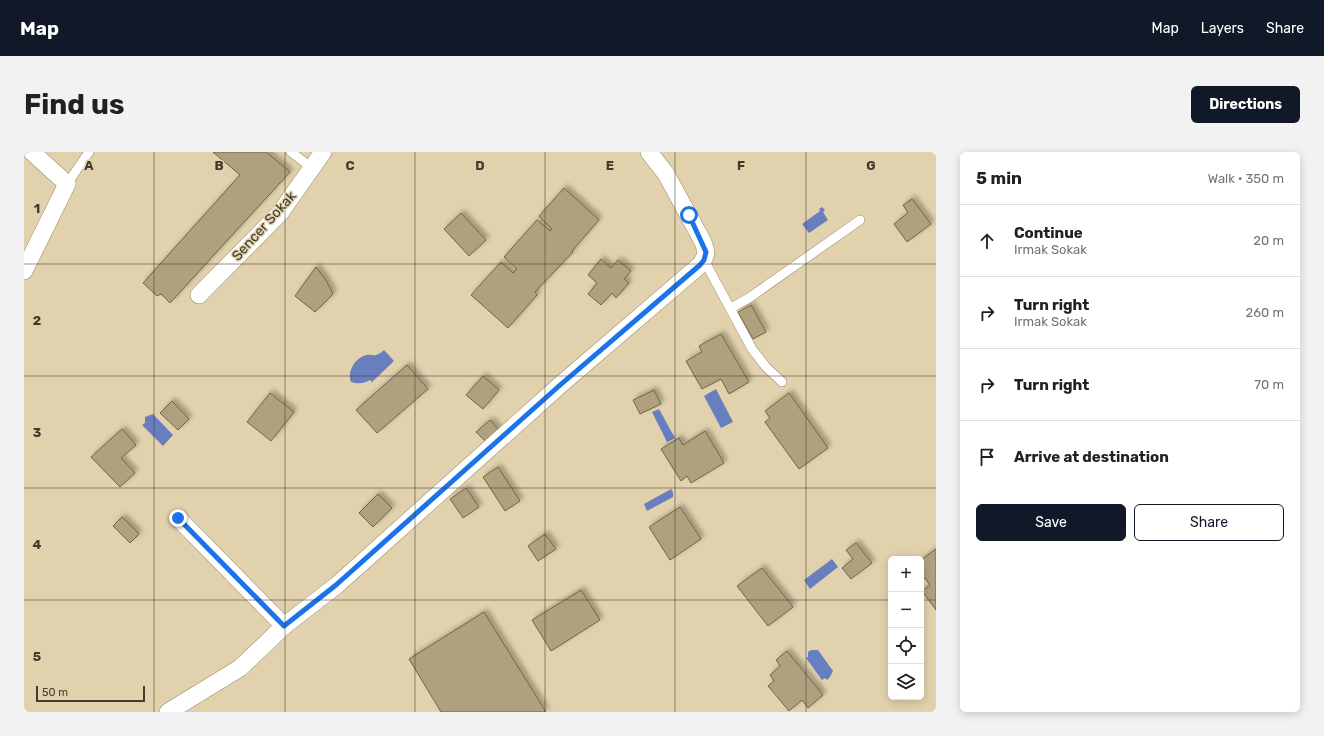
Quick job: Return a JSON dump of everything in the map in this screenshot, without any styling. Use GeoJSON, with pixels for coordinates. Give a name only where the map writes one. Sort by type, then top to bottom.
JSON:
{"type":"FeatureCollection","features":[{"type":"Feature","properties":{"kind":"street"},"geometry":{"type":"LineString","coordinates":[[24,271],[67,184],[32,152]]}},
{"type":"Feature","properties":{"kind":"street","name":"Sencer Sokak"},"geometry":{"type":"LineString","coordinates":[[199,296],[280,213],[323,152]]}},
{"type":"Feature","properties":{"kind":"street"},"geometry":{"type":"LineString","coordinates":[[168,712],[240,668],[284,626],[336,585],[559,386],[690,274],[704,260],[706,252],[689,215],[666,174],[648,152]]}},
{"type":"Feature","properties":{"kind":"street"},"geometry":{"type":"LineString","coordinates":[[178,518],[284,626]]}},
{"type":"Feature","properties":{"kind":"lane"},"geometry":{"type":"LineString","coordinates":[[67,184],[89,152]]}},
{"type":"Feature","properties":{"kind":"lane"},"geometry":{"type":"LineString","coordinates":[[291,152],[312,168]]}},
{"type":"Feature","properties":{"kind":"lane"},"geometry":{"type":"LineString","coordinates":[[731,308],[749,298],[860,220]]}},
{"type":"Feature","properties":{"kind":"lane"},"geometry":{"type":"LineString","coordinates":[[704,260],[752,349],[766,367],[782,382]]}},
{"type":"Feature","properties":{"kind":"water"},"geometry":{"type":"Polygon","coordinates":[[[822,207],[825,210],[823,212],[828,220],[809,233],[802,224],[820,211],[819,209],[822,207]]]}},
{"type":"Feature","properties":{"kind":"water"},"geometry":{"type":"Polygon","coordinates":[[[384,350],[394,361],[372,382],[370,380],[360,383],[351,382],[351,370],[359,359],[363,356],[376,355],[384,350]]]}},
{"type":"Feature","properties":{"kind":"water"},"geometry":{"type":"Polygon","coordinates":[[[716,389],[733,422],[721,428],[704,396],[716,389]]]}},
{"type":"Feature","properties":{"kind":"water"},"geometry":{"type":"Polygon","coordinates":[[[659,409],[675,438],[667,442],[652,412],[659,409]]]}},
{"type":"Feature","properties":{"kind":"water"},"geometry":{"type":"Polygon","coordinates":[[[153,414],[173,435],[163,446],[142,425],[145,423],[145,417],[153,414]]]}},
{"type":"Feature","properties":{"kind":"water"},"geometry":{"type":"Polygon","coordinates":[[[671,489],[673,492],[673,497],[647,511],[644,504],[671,489]]]}},
{"type":"Feature","properties":{"kind":"water"},"geometry":{"type":"Polygon","coordinates":[[[832,559],[838,567],[810,589],[804,580],[832,559]]]}},
{"type":"Feature","properties":{"kind":"water"},"geometry":{"type":"Polygon","coordinates":[[[811,650],[818,650],[833,671],[827,680],[825,678],[822,680],[806,658],[808,657],[808,652],[811,650]]]}},
{"type":"Feature","properties":{"kind":"building"},"geometry":{"type":"Polygon","coordinates":[[[213,152],[266,152],[290,172],[170,303],[161,294],[157,296],[143,283],[240,175],[213,152]]]}},
{"type":"Feature","properties":{"kind":"building"},"geometry":{"type":"Polygon","coordinates":[[[564,188],[599,220],[572,251],[573,252],[535,292],[537,295],[508,328],[471,295],[501,262],[513,273],[517,269],[504,257],[537,220],[550,231],[552,229],[539,216],[564,188]]]}},
{"type":"Feature","properties":{"kind":"building"},"geometry":{"type":"Polygon","coordinates":[[[912,199],[931,224],[907,242],[894,224],[908,213],[903,205],[912,199]]]}},
{"type":"Feature","properties":{"kind":"building"},"geometry":{"type":"Polygon","coordinates":[[[461,213],[486,240],[469,256],[444,229],[461,213]]]}},
{"type":"Feature","properties":{"kind":"building"},"geometry":{"type":"Polygon","coordinates":[[[601,259],[611,268],[618,260],[631,271],[624,279],[629,283],[616,298],[612,293],[601,305],[588,294],[597,283],[588,275],[601,259]]]}},
{"type":"Feature","properties":{"kind":"building"},"geometry":{"type":"Polygon","coordinates":[[[316,267],[326,280],[333,294],[315,312],[295,296],[316,267]]]}},
{"type":"Feature","properties":{"kind":"building"},"geometry":{"type":"Polygon","coordinates":[[[751,305],[766,332],[753,339],[738,312],[751,305]]]}},
{"type":"Feature","properties":{"kind":"building"},"geometry":{"type":"Polygon","coordinates":[[[721,334],[749,382],[729,394],[721,379],[702,389],[686,361],[702,352],[699,346],[721,334]]]}},
{"type":"Feature","properties":{"kind":"building"},"geometry":{"type":"Polygon","coordinates":[[[407,365],[428,389],[377,433],[356,410],[407,365]]]}},
{"type":"Feature","properties":{"kind":"building"},"geometry":{"type":"Polygon","coordinates":[[[483,376],[499,390],[483,409],[466,395],[483,376]]]}},
{"type":"Feature","properties":{"kind":"building"},"geometry":{"type":"Polygon","coordinates":[[[654,390],[661,404],[640,414],[633,400],[654,390]]]}},
{"type":"Feature","properties":{"kind":"building"},"geometry":{"type":"Polygon","coordinates":[[[270,393],[294,412],[271,441],[247,422],[270,393]]]}},
{"type":"Feature","properties":{"kind":"building"},"geometry":{"type":"Polygon","coordinates":[[[789,393],[828,448],[799,469],[765,422],[770,418],[765,411],[789,393]]]}},
{"type":"Feature","properties":{"kind":"building"},"geometry":{"type":"Polygon","coordinates":[[[172,401],[189,419],[178,430],[160,413],[172,401]]]}},
{"type":"Feature","properties":{"kind":"building"},"geometry":{"type":"Polygon","coordinates":[[[490,420],[499,430],[486,442],[476,432],[490,420]]]}},
{"type":"Feature","properties":{"kind":"building"},"geometry":{"type":"Polygon","coordinates":[[[122,429],[136,445],[121,458],[135,473],[120,487],[91,457],[122,429]]]}},
{"type":"Feature","properties":{"kind":"building"},"geometry":{"type":"Polygon","coordinates":[[[705,431],[724,463],[691,483],[687,476],[681,481],[661,449],[679,438],[683,445],[705,431]]]}},
{"type":"Feature","properties":{"kind":"building"},"geometry":{"type":"Polygon","coordinates":[[[498,467],[520,501],[505,511],[483,477],[498,467]]]}},
{"type":"Feature","properties":{"kind":"building"},"geometry":{"type":"Polygon","coordinates":[[[466,488],[479,507],[463,518],[450,499],[466,488]]]}},
{"type":"Feature","properties":{"kind":"building"},"geometry":{"type":"Polygon","coordinates":[[[378,494],[392,508],[373,527],[359,513],[378,494]]]}},
{"type":"Feature","properties":{"kind":"building"},"geometry":{"type":"Polygon","coordinates":[[[680,507],[701,539],[670,560],[649,527],[680,507]]]}},
{"type":"Feature","properties":{"kind":"building"},"geometry":{"type":"Polygon","coordinates":[[[122,517],[139,534],[130,543],[113,526],[122,517]]]}},
{"type":"Feature","properties":{"kind":"building"},"geometry":{"type":"Polygon","coordinates":[[[545,534],[556,549],[538,561],[528,546],[545,534]]]}},
{"type":"Feature","properties":{"kind":"building"},"geometry":{"type":"Polygon","coordinates":[[[856,543],[872,563],[851,579],[842,568],[853,559],[846,550],[856,543]]]}},
{"type":"Feature","properties":{"kind":"building"},"geometry":{"type":"Polygon","coordinates":[[[936,549],[936,610],[924,594],[924,590],[930,585],[925,578],[924,579],[924,558],[936,549]]]}},
{"type":"Feature","properties":{"kind":"building"},"geometry":{"type":"Polygon","coordinates":[[[762,568],[793,607],[768,626],[737,586],[762,568]]]}},
{"type":"Feature","properties":{"kind":"building"},"geometry":{"type":"Polygon","coordinates":[[[581,590],[600,620],[551,651],[532,620],[581,590]]]}},
{"type":"Feature","properties":{"kind":"building"},"geometry":{"type":"Polygon","coordinates":[[[484,612],[546,712],[441,712],[409,659],[484,612]]]}},
{"type":"Feature","properties":{"kind":"building"},"geometry":{"type":"Polygon","coordinates":[[[787,651],[823,695],[808,708],[802,700],[789,711],[768,686],[774,681],[770,675],[780,666],[776,660],[787,651]]]}},
{"type":"Feature","properties":{"kind":"route"},"geometry":{"type":"LineString","coordinates":[[178,518],[284,626],[336,585],[559,386],[700,265],[704,260],[706,252],[703,242],[689,215]]}}]}
